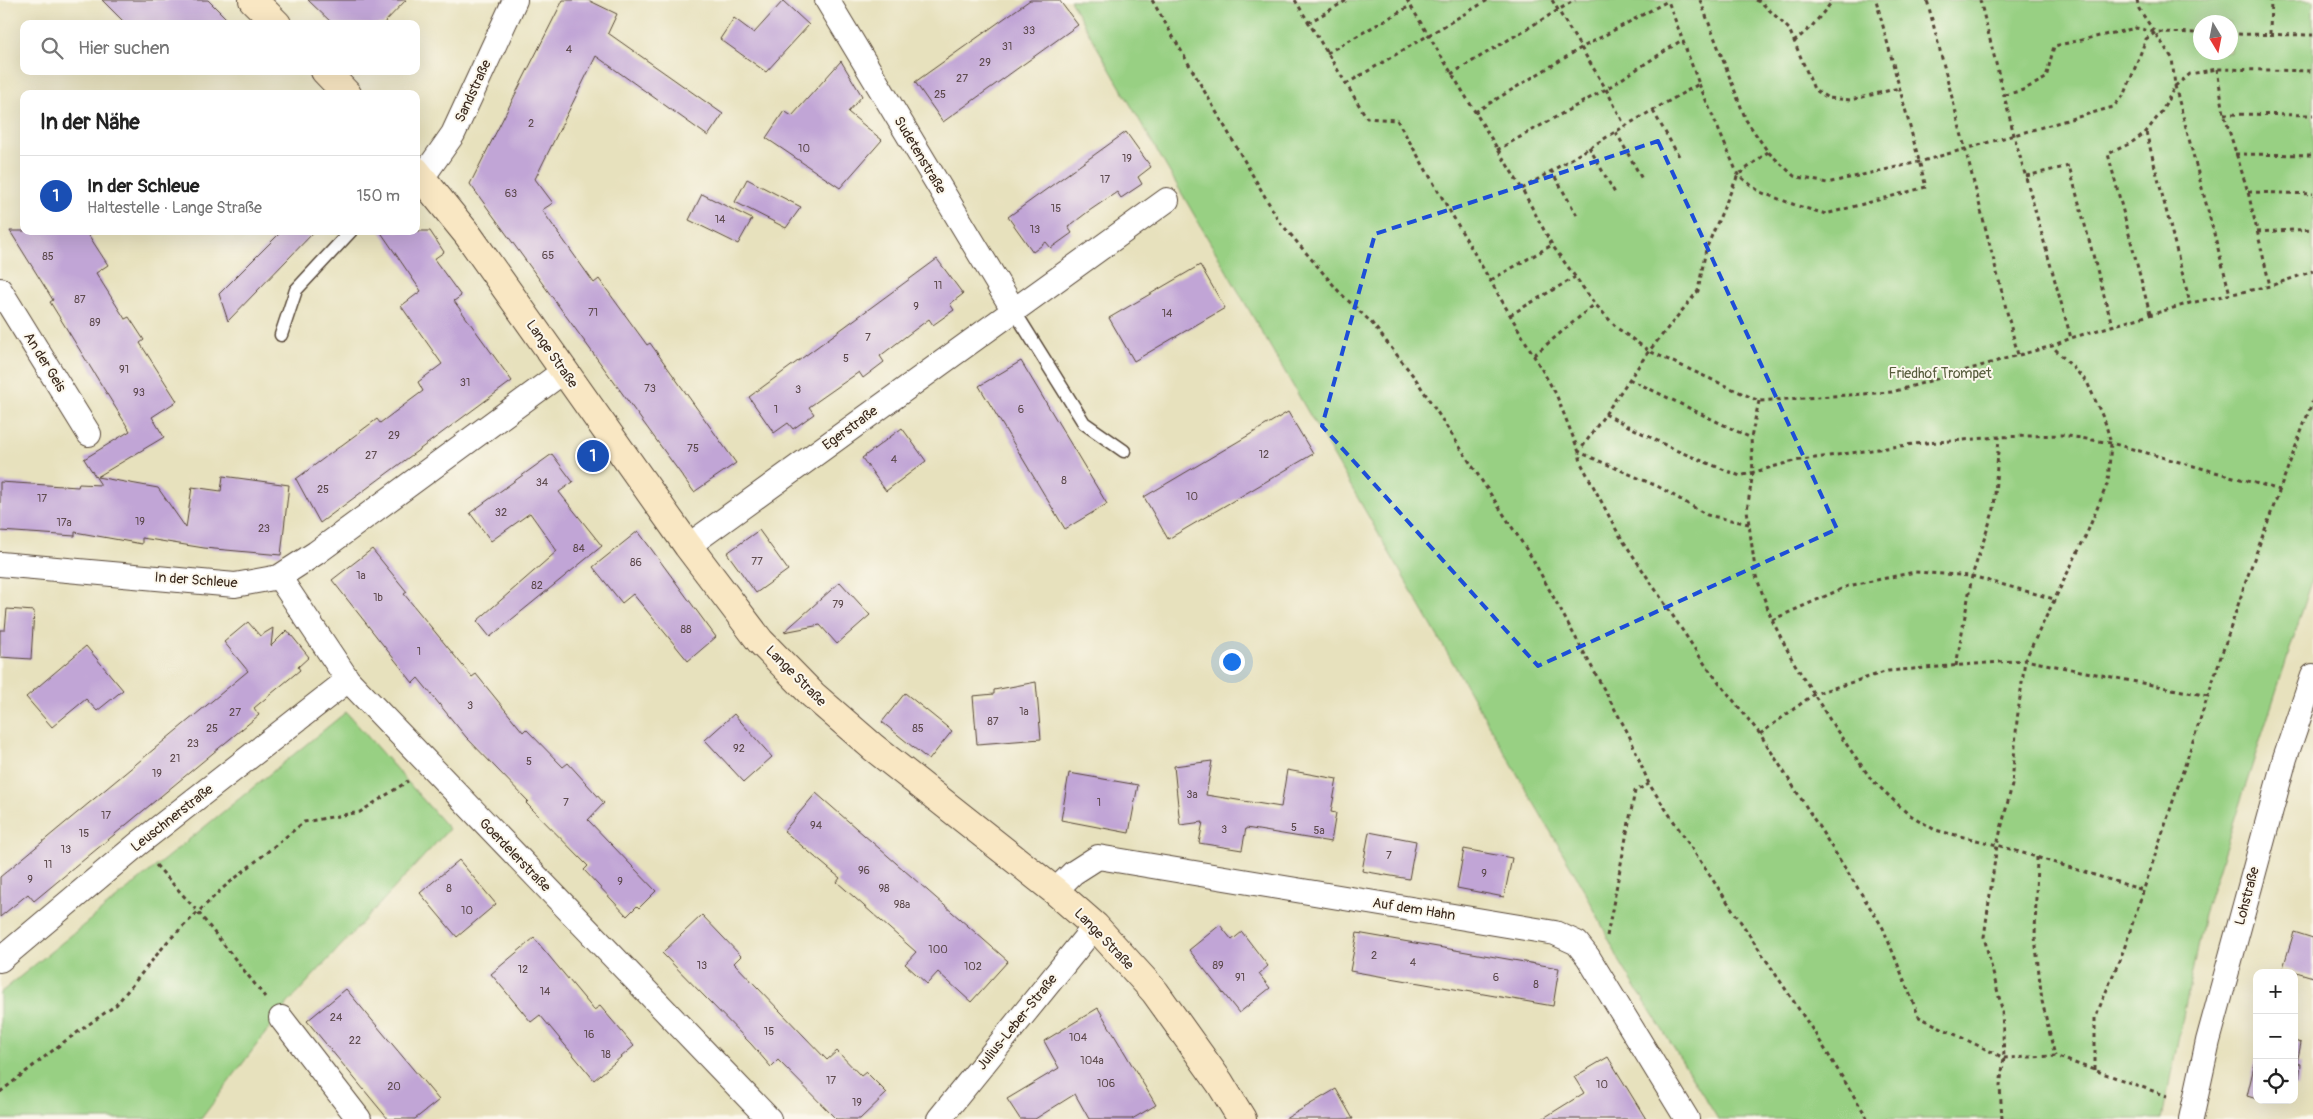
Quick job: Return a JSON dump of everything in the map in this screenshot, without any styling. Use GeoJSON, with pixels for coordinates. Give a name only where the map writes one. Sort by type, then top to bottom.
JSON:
{"type":"FeatureCollection","features":[{"type":"Feature","properties":{"kind":"street"},"geometry":{"type":"LineString","coordinates":[[253,0],[273,20]]}},
{"type":"Feature","properties":{"kind":"street","name":"Sandstraße"},"geometry":{"type":"LineString","coordinates":[[420,175],[453,134],[515,0]]}},
{"type":"Feature","properties":{"kind":"street","name":"Sudetenstraße"},"geometry":{"type":"LineString","coordinates":[[827,0],[1013,309]]}},
{"type":"Feature","properties":{"kind":"street"},"geometry":{"type":"LineString","coordinates":[[329,75],[343,90]]}},
{"type":"Feature","properties":{"kind":"street","name":"Lange Straße"},"geometry":{"type":"LineString","coordinates":[[420,179],[468,235],[688,546],[760,640],[813,695],[874,748],[1055,891],[1095,926],[1155,992],[1220,1083],[1242,1119]]}},
{"type":"Feature","properties":{"kind":"street","name":"Egerstraße"},"geometry":{"type":"LineString","coordinates":[[688,546],[1013,309],[1167,200]]}},
{"type":"Feature","properties":{"kind":"street","name":"An der Geis"},"geometry":{"type":"LineString","coordinates":[[0,290],[89,434]]}},
{"type":"Feature","properties":{"kind":"street","name":"In der Schleue"},"geometry":{"type":"LineString","coordinates":[[0,564],[235,585],[279,578],[316,553],[564,371]]}},
{"type":"Feature","properties":{"kind":"street","name":"Goerdelerstraße"},"geometry":{"type":"LineString","coordinates":[[279,578],[348,680],[769,1119]]}},
{"type":"Feature","properties":{"kind":"street","name":"Lohstraße"},"geometry":{"type":"LineString","coordinates":[[2192,1113],[2208,1041],[2282,767],[2313,676]]}},
{"type":"Feature","properties":{"kind":"street","name":"Leuschnerstraße"},"geometry":{"type":"LineString","coordinates":[[0,960],[138,844],[348,680]]}},
{"type":"Feature","properties":{"kind":"street","name":"Auf dem Hahn"},"geometry":{"type":"LineString","coordinates":[[1055,891],[1073,873],[1098,857],[1555,932],[1577,943],[1588,957],[1687,1119]]}},
{"type":"Feature","properties":{"kind":"street","name":"Julius-Leber-Straße"},"geometry":{"type":"LineString","coordinates":[[939,1119],[1095,926]]}},
{"type":"Feature","properties":{"kind":"street"},"geometry":{"type":"LineString","coordinates":[[282,1018],[360,1119]]}},
{"type":"Feature","properties":{"kind":"lane"},"geometry":{"type":"LineString","coordinates":[[281,335],[296,290],[347,235]]}},
{"type":"Feature","properties":{"kind":"lane"},"geometry":{"type":"LineString","coordinates":[[1013,309],[1084,423],[1124,451]]}},
{"type":"Feature","properties":{"kind":"path"},"geometry":{"type":"LineString","coordinates":[[1152,0],[1280,221],[1341,294],[1371,322],[1415,378],[1532,558],[1629,735],[1649,784],[1818,1038],[1868,1119]]}},
{"type":"Feature","properties":{"kind":"path"},"geometry":{"type":"LineString","coordinates":[[1295,0],[1367,118],[1397,120],[1556,394],[1579,452],[1581,463],[1618,533],[1706,666],[1760,734],[1883,928],[1919,1017],[2004,1058],[2055,1056],[2095,1070],[2192,1113]]}},
{"type":"Feature","properties":{"kind":"path"},"geometry":{"type":"LineString","coordinates":[[1308,23],[1347,0]]}},
{"type":"Feature","properties":{"kind":"path"},"geometry":{"type":"LineString","coordinates":[[1407,0],[1522,189],[1552,245],[1595,304],[1617,328],[1649,351],[1759,401],[1892,392],[2052,346],[2071,338],[2150,314],[2190,303],[2270,286],[2313,270]]}},
{"type":"Feature","properties":{"kind":"path"},"geometry":{"type":"LineString","coordinates":[[1346,84],[1488,0]]}},
{"type":"Feature","properties":{"kind":"path"},"geometry":{"type":"LineString","coordinates":[[1552,0],[1606,89],[1625,126]]}},
{"type":"Feature","properties":{"kind":"path"},"geometry":{"type":"LineString","coordinates":[[1451,74],[1575,0]]}},
{"type":"Feature","properties":{"kind":"path"},"geometry":{"type":"LineString","coordinates":[[1700,0],[1746,120],[1768,152],[1794,176],[1827,183],[1920,162],[2113,107],[2126,94],[2146,39],[2156,32]]}},
{"type":"Feature","properties":{"kind":"path"},"geometry":{"type":"LineString","coordinates":[[1756,0],[1762,1],[1789,29],[1814,89],[1828,98],[1851,100],[1900,88]]}},
{"type":"Feature","properties":{"kind":"path"},"geometry":{"type":"LineString","coordinates":[[1794,42],[1826,12],[1831,3],[1830,0]]}},
{"type":"Feature","properties":{"kind":"path"},"geometry":{"type":"LineString","coordinates":[[1475,112],[1581,48],[1668,1],[1699,84],[1738,175],[1760,192],[1826,214],[1926,187],[1876,0]]}},
{"type":"Feature","properties":{"kind":"path"},"geometry":{"type":"LineString","coordinates":[[1927,0],[2018,355]]}},
{"type":"Feature","properties":{"kind":"path"},"geometry":{"type":"LineString","coordinates":[[1980,0],[2014,135],[2071,338]]}},
{"type":"Feature","properties":{"kind":"path"},"geometry":{"type":"LineString","coordinates":[[2137,0],[2139,9],[2172,58],[2175,86],[2230,294]]}},
{"type":"Feature","properties":{"kind":"path"},"geometry":{"type":"LineString","coordinates":[[2270,34],[2271,0]]}},
{"type":"Feature","properties":{"kind":"path"},"geometry":{"type":"LineString","coordinates":[[1327,52],[1410,6]]}},
{"type":"Feature","properties":{"kind":"path"},"geometry":{"type":"LineString","coordinates":[[2005,95],[2024,90],[2046,78],[2054,46],[2136,28],[2156,32],[2193,33]]}},
{"type":"Feature","properties":{"kind":"path"},"geometry":{"type":"LineString","coordinates":[[2238,34],[2313,36]]}},
{"type":"Feature","properties":{"kind":"path"},"geometry":{"type":"LineString","coordinates":[[1498,150],[1606,89],[1682,40]]}},
{"type":"Feature","properties":{"kind":"path"},"geometry":{"type":"LineString","coordinates":[[2217,69],[2224,114],[2248,192],[2270,286]]}},
{"type":"Feature","properties":{"kind":"path"},"geometry":{"type":"LineString","coordinates":[[2150,314],[2108,154],[2131,143],[2146,132],[2162,111],[2175,86],[2190,74],[2217,69],[2313,71]]}},
{"type":"Feature","properties":{"kind":"path"},"geometry":{"type":"LineString","coordinates":[[1522,189],[1588,147],[1699,84]]}},
{"type":"Feature","properties":{"kind":"path"},"geometry":{"type":"LineString","coordinates":[[1654,111],[1680,158]]}},
{"type":"Feature","properties":{"kind":"path"},"geometry":{"type":"LineString","coordinates":[[2224,114],[2313,115]]}},
{"type":"Feature","properties":{"kind":"path"},"geometry":{"type":"LineString","coordinates":[[1616,132],[1642,179]]}},
{"type":"Feature","properties":{"kind":"path"},"geometry":{"type":"LineString","coordinates":[[2146,132],[2190,303]]}},
{"type":"Feature","properties":{"kind":"path"},"geometry":{"type":"LineString","coordinates":[[1588,147],[1616,195]]}},
{"type":"Feature","properties":{"kind":"path"},"geometry":{"type":"LineString","coordinates":[[1579,452],[1649,351],[1698,291],[1706,249],[1738,175],[1768,152]]}},
{"type":"Feature","properties":{"kind":"path"},"geometry":{"type":"LineString","coordinates":[[2235,154],[2313,155]]}},
{"type":"Feature","properties":{"kind":"path"},"geometry":{"type":"LineString","coordinates":[[2026,176],[2069,166],[2112,325]]}},
{"type":"Feature","properties":{"kind":"path"},"geometry":{"type":"LineString","coordinates":[[1551,170],[1578,217]]}},
{"type":"Feature","properties":{"kind":"path"},"geometry":{"type":"LineString","coordinates":[[2248,192],[2313,194]]}},
{"type":"Feature","properties":{"kind":"path"},"geometry":{"type":"LineString","coordinates":[[2257,232],[2313,229]]}},
{"type":"Feature","properties":{"kind":"path"},"geometry":{"type":"LineString","coordinates":[[1491,280],[1552,245]]}},
{"type":"Feature","properties":{"kind":"path"},"geometry":{"type":"LineString","coordinates":[[1510,315],[1575,278]]}},
{"type":"Feature","properties":{"kind":"path"},"geometry":{"type":"LineString","coordinates":[[1534,355],[1595,304]]}},
{"type":"Feature","properties":{"kind":"path"},"geometry":{"type":"LineString","coordinates":[[2002,1119],[2000,1086],[2004,1058],[2002,1009],[1984,937],[1997,845],[2012,786],[2017,720],[2025,660],[2087,533],[2108,482],[2111,443],[2105,422],[2087,382],[2052,346]]}},
{"type":"Feature","properties":{"kind":"path"},"geometry":{"type":"LineString","coordinates":[[1630,379],[1752,438]]}},
{"type":"Feature","properties":{"kind":"path"},"geometry":{"type":"LineString","coordinates":[[2095,1070],[2095,1018],[2124,949],[2247,578],[2313,400]]}},
{"type":"Feature","properties":{"kind":"path"},"geometry":{"type":"LineString","coordinates":[[1759,401],[1752,438],[1752,472],[1747,510],[1756,576],[1772,620],[1793,661],[1835,728],[1872,779],[1907,813],[1935,830],[1997,845],[2144,890]]}},
{"type":"Feature","properties":{"kind":"path"},"geometry":{"type":"LineString","coordinates":[[1605,414],[1675,450],[1740,476],[1794,461],[1914,444],[1999,437],[2062,435],[2111,443],[2280,490]]}},
{"type":"Feature","properties":{"kind":"path"},"geometry":{"type":"LineString","coordinates":[[1956,666],[1972,576],[1994,509],[1999,437]]}},
{"type":"Feature","properties":{"kind":"path"},"geometry":{"type":"LineString","coordinates":[[1579,452],[1659,487],[1707,515],[1749,524]]}},
{"type":"Feature","properties":{"kind":"path"},"geometry":{"type":"LineString","coordinates":[[1772,620],[1848,586],[1915,572],[1972,576],[2054,599]]}},
{"type":"Feature","properties":{"kind":"path"},"geometry":{"type":"LineString","coordinates":[[1760,734],[1814,694],[1888,671],[2025,660],[2208,696]]}},
{"type":"Feature","properties":{"kind":"path"},"geometry":{"type":"LineString","coordinates":[[0,1092],[60,1044],[116,1005],[168,941],[223,888],[304,822],[360,812],[430,767]]}},
{"type":"Feature","properties":{"kind":"path"},"geometry":{"type":"LineString","coordinates":[[1588,957],[1605,946],[1635,791],[1649,784]]}},
{"type":"Feature","properties":{"kind":"path"},"geometry":{"type":"LineString","coordinates":[[138,844],[198,912],[282,1018]]}},
{"type":"Feature","properties":{"kind":"path"},"geometry":{"type":"LineString","coordinates":[[2036,858],[2035,937],[2042,1001],[2055,1056]]}},
{"type":"Feature","properties":{"kind":"highlighted area"},"geometry":{"type":"Polygon","coordinates":[[[1658,141],[1837,529],[1538,666],[1322,426],[1375,234],[1658,141]]]}},
{"type":"Feature","properties":{"kind":"green space","name":"Friedhof Trompet"},"geometry":{"type":"Polygon","coordinates":[[[1070,0],[2313,0],[2313,578],[2204,914],[2162,1119],[1718,1119],[1620,962],[1586,893],[1070,0]]]}},
{"type":"Feature","properties":{"kind":"green space"},"geometry":{"type":"Polygon","coordinates":[[[346,712],[449,829],[288,1003],[201,1119],[0,1119],[0,993],[346,712]]]}},
{"type":"Feature","properties":{"kind":"building"},"geometry":{"type":"Polygon","coordinates":[[[102,0],[208,0],[228,20],[122,20],[102,0]]]}},
{"type":"Feature","properties":{"kind":"building"},"geometry":{"type":"Polygon","coordinates":[[[308,0],[406,0],[387,20],[329,20],[308,0]]]}},
{"type":"Feature","properties":{"kind":"building"},"geometry":{"type":"Polygon","coordinates":[[[563,0],[588,0],[617,14],[608,33],[723,114],[708,136],[596,56],[535,179],[553,203],[542,210],[594,283],[599,279],[647,345],[650,343],[736,463],[694,492],[470,184],[563,0]]]}},
{"type":"Feature","properties":{"kind":"building"},"geometry":{"type":"Polygon","coordinates":[[[1030,0],[1059,0],[1078,25],[943,122],[915,82],[1030,0]]]}},
{"type":"Feature","properties":{"kind":"building"},"geometry":{"type":"Polygon","coordinates":[[[783,1],[809,25],[766,72],[720,39],[734,18],[754,33],[783,1]]]}},
{"type":"Feature","properties":{"kind":"building"},"geometry":{"type":"Polygon","coordinates":[[[841,61],[862,96],[848,112],[882,140],[840,188],[766,138],[784,111],[792,116],[841,61]]]}},
{"type":"Feature","properties":{"kind":"building"},"geometry":{"type":"Polygon","coordinates":[[[1126,132],[1151,167],[1138,177],[1142,184],[1121,198],[1117,192],[1068,227],[1072,233],[1051,248],[1046,242],[1033,252],[1008,217],[1126,132]]]}},
{"type":"Feature","properties":{"kind":"building"},"geometry":{"type":"Polygon","coordinates":[[[747,179],[801,207],[786,228],[735,202],[747,179]]]}},
{"type":"Feature","properties":{"kind":"building"},"geometry":{"type":"Polygon","coordinates":[[[702,194],[752,219],[738,244],[689,220],[702,194]]]}},
{"type":"Feature","properties":{"kind":"building"},"geometry":{"type":"Polygon","coordinates":[[[10,231],[20,231],[20,235],[89,235],[108,265],[96,273],[125,319],[129,317],[144,340],[140,343],[177,401],[152,417],[164,437],[97,477],[158,488],[186,528],[192,487],[221,491],[223,476],[289,485],[281,555],[204,548],[142,538],[142,544],[75,532],[75,536],[0,531],[0,482],[78,487],[79,484],[101,485],[84,459],[130,431],[50,302],[53,300],[10,231]]]}},
{"type":"Feature","properties":{"kind":"building"},"geometry":{"type":"Polygon","coordinates":[[[420,231],[430,231],[444,252],[434,259],[461,296],[454,301],[512,381],[320,523],[296,479],[377,419],[380,423],[423,391],[418,382],[442,364],[401,306],[421,291],[383,235],[420,235],[420,231]]]}},
{"type":"Feature","properties":{"kind":"building"},"geometry":{"type":"Polygon","coordinates":[[[278,235],[311,235],[228,321],[219,294],[278,235]]]}},
{"type":"Feature","properties":{"kind":"building"},"geometry":{"type":"Polygon","coordinates":[[[937,259],[963,294],[950,304],[954,310],[933,325],[929,319],[880,356],[884,362],[863,378],[859,372],[809,407],[814,414],[793,429],[788,423],[774,433],[749,397],[937,259]]]}},
{"type":"Feature","properties":{"kind":"building"},"geometry":{"type":"Polygon","coordinates":[[[1200,265],[1225,308],[1134,361],[1109,318],[1200,265]]]}},
{"type":"Feature","properties":{"kind":"building"},"geometry":{"type":"Polygon","coordinates":[[[1021,361],[1107,504],[1065,529],[979,386],[1021,361]]]}},
{"type":"Feature","properties":{"kind":"building"},"geometry":{"type":"Polygon","coordinates":[[[1288,412],[1313,454],[1168,539],[1144,497],[1288,412]]]}},
{"type":"Feature","properties":{"kind":"building"},"geometry":{"type":"Polygon","coordinates":[[[902,428],[926,461],[886,491],[862,458],[902,428]]]}},
{"type":"Feature","properties":{"kind":"building"},"geometry":{"type":"Polygon","coordinates":[[[552,454],[573,482],[559,492],[602,546],[490,637],[477,621],[557,551],[530,513],[491,541],[470,513],[552,454]]]}},
{"type":"Feature","properties":{"kind":"building"},"geometry":{"type":"Polygon","coordinates":[[[759,530],[788,570],[756,593],[727,553],[759,530]]]}},
{"type":"Feature","properties":{"kind":"building"},"geometry":{"type":"Polygon","coordinates":[[[638,531],[716,637],[688,661],[633,594],[622,603],[593,567],[638,531]]]}},
{"type":"Feature","properties":{"kind":"building"},"geometry":{"type":"Polygon","coordinates":[[[372,549],[407,592],[404,594],[472,677],[476,674],[523,732],[526,729],[563,767],[568,763],[604,803],[588,820],[656,891],[639,908],[637,906],[627,916],[584,870],[588,866],[526,803],[528,801],[466,737],[418,678],[413,683],[332,580],[372,549]]]}},
{"type":"Feature","properties":{"kind":"building"},"geometry":{"type":"Polygon","coordinates":[[[840,582],[870,615],[837,644],[820,625],[784,632],[840,582]]]}},
{"type":"Feature","properties":{"kind":"building"},"geometry":{"type":"Polygon","coordinates":[[[7,609],[34,611],[31,659],[0,657],[0,630],[5,630],[7,609]]]}},
{"type":"Feature","properties":{"kind":"building"},"geometry":{"type":"Polygon","coordinates":[[[248,622],[260,636],[273,628],[271,646],[287,630],[309,657],[298,667],[300,670],[254,708],[259,715],[34,901],[28,894],[0,917],[0,877],[248,671],[224,642],[248,622]]]}},
{"type":"Feature","properties":{"kind":"building"},"geometry":{"type":"Polygon","coordinates":[[[86,646],[123,690],[97,711],[86,699],[52,727],[26,697],[86,646]]]}},
{"type":"Feature","properties":{"kind":"building"},"geometry":{"type":"Polygon","coordinates":[[[1036,682],[1041,739],[977,744],[973,696],[994,694],[994,690],[1036,682]]]}},
{"type":"Feature","properties":{"kind":"building"},"geometry":{"type":"Polygon","coordinates":[[[905,693],[952,731],[929,760],[882,722],[905,693]]]}},
{"type":"Feature","properties":{"kind":"building"},"geometry":{"type":"Polygon","coordinates":[[[734,714],[772,757],[744,782],[705,740],[734,714]]]}},
{"type":"Feature","properties":{"kind":"building"},"geometry":{"type":"Polygon","coordinates":[[[1212,761],[1206,795],[1281,807],[1287,770],[1337,779],[1331,812],[1336,813],[1331,842],[1246,828],[1242,850],[1199,843],[1203,822],[1180,825],[1174,766],[1212,761]]]}},
{"type":"Feature","properties":{"kind":"building"},"geometry":{"type":"Polygon","coordinates":[[[1069,773],[1138,785],[1129,833],[1061,820],[1069,773]]]}},
{"type":"Feature","properties":{"kind":"building"},"geometry":{"type":"Polygon","coordinates":[[[816,793],[1008,961],[971,1002],[938,972],[927,984],[905,964],[916,952],[837,882],[840,878],[784,831],[816,793]]]}},
{"type":"Feature","properties":{"kind":"building"},"geometry":{"type":"Polygon","coordinates":[[[1369,832],[1416,841],[1409,879],[1362,871],[1369,832]]]}},
{"type":"Feature","properties":{"kind":"building"},"geometry":{"type":"Polygon","coordinates":[[[1464,849],[1512,858],[1504,897],[1457,888],[1464,849]]]}},
{"type":"Feature","properties":{"kind":"building"},"geometry":{"type":"Polygon","coordinates":[[[459,860],[496,904],[457,937],[420,893],[459,860]]]}},
{"type":"Feature","properties":{"kind":"building"},"geometry":{"type":"Polygon","coordinates":[[[702,915],[741,956],[734,963],[827,1060],[837,1051],[861,1076],[866,1072],[887,1093],[860,1119],[836,1119],[778,1060],[771,1067],[662,953],[702,915]]]}},
{"type":"Feature","properties":{"kind":"building"},"geometry":{"type":"Polygon","coordinates":[[[1220,925],[1232,940],[1242,932],[1268,966],[1259,974],[1270,988],[1239,1013],[1189,950],[1220,925]]]}},
{"type":"Feature","properties":{"kind":"building"},"geometry":{"type":"Polygon","coordinates":[[[2294,932],[2313,938],[2313,977],[2298,972],[2298,969],[2283,968],[2294,932]]]}},
{"type":"Feature","properties":{"kind":"building"},"geometry":{"type":"Polygon","coordinates":[[[1357,933],[1559,968],[1553,1006],[1350,971],[1357,933]]]}},
{"type":"Feature","properties":{"kind":"building"},"geometry":{"type":"Polygon","coordinates":[[[534,938],[594,1010],[600,1006],[634,1046],[594,1080],[540,1015],[531,1022],[491,974],[534,938]]]}},
{"type":"Feature","properties":{"kind":"building"},"geometry":{"type":"Polygon","coordinates":[[[346,989],[439,1100],[415,1119],[388,1119],[307,1021],[346,989]]]}},
{"type":"Feature","properties":{"kind":"building"},"geometry":{"type":"Polygon","coordinates":[[[1098,1008],[1156,1105],[1132,1119],[1089,1119],[1075,1094],[1035,1119],[1020,1119],[1007,1099],[1059,1068],[1044,1041],[1098,1008]]]}},
{"type":"Feature","properties":{"kind":"building"},"geometry":{"type":"Polygon","coordinates":[[[2298,1042],[2301,1043],[2298,1058],[2298,1042]]]}},
{"type":"Feature","properties":{"kind":"building"},"geometry":{"type":"Polygon","coordinates":[[[1608,1057],[1646,1119],[1542,1119],[1584,1093],[1574,1077],[1608,1057]]]}},
{"type":"Feature","properties":{"kind":"building"},"geometry":{"type":"Polygon","coordinates":[[[2298,1063],[2301,1064],[2298,1087],[2298,1063]]]}},
{"type":"Feature","properties":{"kind":"building"},"geometry":{"type":"Polygon","coordinates":[[[2253,1071],[2253,1098],[2247,1096],[2253,1071]]]}},
{"type":"Feature","properties":{"kind":"building"},"geometry":{"type":"Polygon","coordinates":[[[1336,1089],[1353,1119],[1285,1119],[1336,1089]]]}},
{"type":"Feature","properties":{"kind":"place","name":"In der Schleue"},"geometry":{"type":"Point","coordinates":[593,456]}}]}
